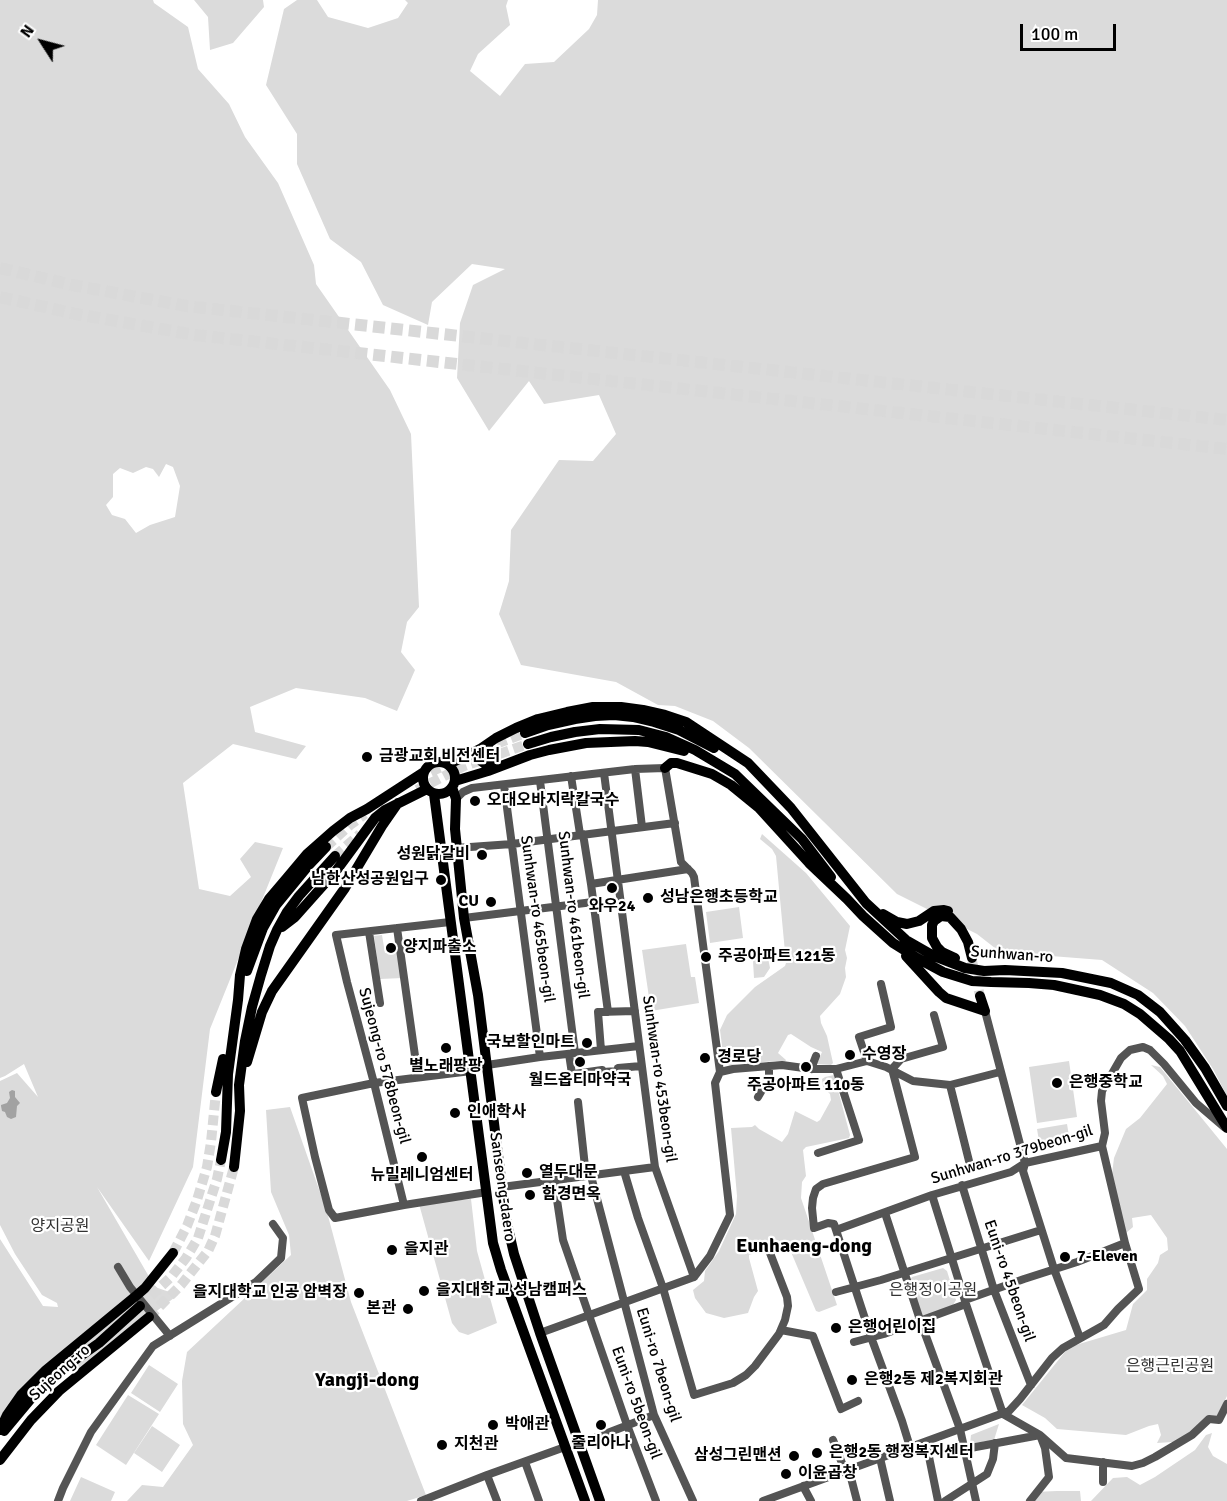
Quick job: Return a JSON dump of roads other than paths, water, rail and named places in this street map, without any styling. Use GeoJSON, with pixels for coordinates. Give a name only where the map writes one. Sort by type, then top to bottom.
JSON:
{"type":"FeatureCollection","features":[{"type":"Feature","properties":{"kind":"main road"},"geometry":{"type":"LineString","coordinates":[[221,1160],[226,1132],[228,1074],[240,975],[246,949],[257,919],[269,899],[307,854],[345,821],[424,772],[429,765],[453,762],[480,749],[496,738],[538,719],[593,707],[621,707],[665,715],[686,722],[748,764],[775,792]]}},
{"type":"Feature","properties":{"kind":"main road"},"geometry":{"type":"LineString","coordinates":[[775,792],[719,751],[679,730],[633,717],[595,716],[548,724],[526,739],[600,729],[639,730],[666,737],[708,757],[735,774],[802,839],[847,899]]}},
{"type":"Feature","properties":{"kind":"main road"},"geometry":{"type":"LineString","coordinates":[[496,738],[481,756],[481,761],[488,766],[500,766]]}},
{"type":"Feature","properties":{"kind":"main road"},"geometry":{"type":"LineString","coordinates":[[277,930],[295,917],[315,896],[375,818],[398,803],[430,791],[444,794],[454,784],[530,754],[586,743],[648,742],[708,757]]}},
{"type":"Feature","properties":{"kind":"main road"},"geometry":{"type":"LineString","coordinates":[[445,763],[453,770],[454,784]]}},
{"type":"Feature","properties":{"kind":"main road"},"geometry":{"type":"LineString","coordinates":[[665,768],[671,763],[693,767],[712,774],[731,785],[758,807],[809,863],[847,899]]}},
{"type":"Feature","properties":{"kind":"main road"},"geometry":{"type":"LineString","coordinates":[[424,772],[423,781],[430,791]]}},
{"type":"Feature","properties":{"kind":"main road","name":"Sanseong-daero"},"geometry":{"type":"LineString","coordinates":[[454,784],[456,848],[464,918],[492,1064],[506,1219],[514,1254],[540,1333],[600,1501]]}},
{"type":"Feature","properties":{"kind":"main road","name":"Sanseong-daero"},"geometry":{"type":"LineString","coordinates":[[430,791],[494,1243],[501,1270],[585,1501]]}},
{"type":"Feature","properties":{"kind":"main road","name":"Sunhwan-ro"},"geometry":{"type":"LineString","coordinates":[[775,792],[791,808],[866,903],[906,940],[934,957],[975,970],[1062,973],[1111,983],[1138,995],[1160,1012],[1185,1040],[1205,1068],[1227,1106]]}},
{"type":"Feature","properties":{"kind":"main road"},"geometry":{"type":"LineString","coordinates":[[239,1084],[262,1011],[272,991],[345,888],[398,803]]}},
{"type":"Feature","properties":{"kind":"main road"},"geometry":{"type":"LineString","coordinates":[[345,821],[354,819],[360,823],[362,830],[359,840]]}},
{"type":"Feature","properties":{"kind":"main road"},"geometry":{"type":"LineString","coordinates":[[238,1000],[252,955],[276,904],[326,847]]}},
{"type":"Feature","properties":{"kind":"main road"},"geometry":{"type":"LineString","coordinates":[[234,1167],[240,1112],[239,1084],[245,1041],[264,965],[277,930],[287,912],[335,856]]}},
{"type":"Feature","properties":{"kind":"main road","name":"Sunhwan-ro"},"geometry":{"type":"LineString","coordinates":[[847,899],[893,943],[943,972],[972,981],[1054,986],[1100,995],[1124,1004],[1154,1025],[1180,1051],[1227,1129]]}},
{"type":"Feature","properties":{"kind":"main road"},"geometry":{"type":"LineString","coordinates":[[866,903],[892,920],[907,924],[919,921],[934,911],[944,910],[954,914],[965,926],[974,958],[965,935],[957,924],[950,917],[941,915],[932,925],[931,934],[934,943],[942,952],[964,961],[1005,970]]}},
{"type":"Feature","properties":{"kind":"main road"},"geometry":{"type":"LineString","coordinates":[[893,943],[946,998],[985,1011],[982,996]]}},
{"type":"Feature","properties":{"kind":"main road"},"geometry":{"type":"LineString","coordinates":[[216,1092],[224,1053],[233,1030]]}},
{"type":"Feature","properties":{"kind":"main road"},"geometry":{"type":"LineString","coordinates":[[0,1430],[7,1414],[21,1395],[45,1370],[139,1300],[145,1288],[173,1253]]}},
{"type":"Feature","properties":{"kind":"main road","name":"Sujeong-ro"},"geometry":{"type":"LineString","coordinates":[[0,1435],[39,1389],[58,1372],[99,1343],[139,1300]]}},
{"type":"Feature","properties":{"kind":"main road","name":"Sujeong-ro"},"geometry":{"type":"LineString","coordinates":[[0,1460],[31,1420],[59,1391],[149,1317]]}},
{"type":"Feature","properties":{"kind":"street"},"geometry":{"type":"LineString","coordinates":[[456,799],[462,792],[472,788],[635,769],[665,768],[681,862],[694,877],[720,1072],[715,1083],[730,1215],[710,1256],[694,1277],[540,1333]]}},
{"type":"Feature","properties":{"kind":"street"},"geometry":{"type":"LineString","coordinates":[[635,769],[642,827]]}},
{"type":"Feature","properties":{"kind":"street","name":"Sunhwan-ro 453beon-gil"},"geometry":{"type":"LineString","coordinates":[[604,773],[655,1167],[694,1277]]}},
{"type":"Feature","properties":{"kind":"street"},"geometry":{"type":"LineString","coordinates":[[571,776],[591,884],[608,1012]]}},
{"type":"Feature","properties":{"kind":"street","name":"Sunhwan-ro 461beon-gil"},"geometry":{"type":"LineString","coordinates":[[540,781],[572,1053],[570,1074],[602,1070],[602,1072],[619,1071],[618,1068],[641,1066]]}},
{"type":"Feature","properties":{"kind":"street","name":"Sunhwan-ro 465beon-gil"},"geometry":{"type":"LineString","coordinates":[[504,785],[540,1057]]}},
{"type":"Feature","properties":{"kind":"street"},"geometry":{"type":"LineString","coordinates":[[456,848],[512,844],[675,823]]}},
{"type":"Feature","properties":{"kind":"street"},"geometry":{"type":"LineString","coordinates":[[591,884],[688,869]]}},
{"type":"Feature","properties":{"kind":"street"},"geometry":{"type":"LineString","coordinates":[[464,918],[593,902]]}},
{"type":"Feature","properties":{"kind":"street"},"geometry":{"type":"LineString","coordinates":[[380,1003],[369,932],[450,922]]}},
{"type":"Feature","properties":{"kind":"street"},"geometry":{"type":"LineString","coordinates":[[397,928],[418,1077]]}},
{"type":"Feature","properties":{"kind":"street","name":"Sujeong-ro 578beon-gil"},"geometry":{"type":"LineString","coordinates":[[369,932],[336,935],[404,1205]]}},
{"type":"Feature","properties":{"kind":"street"},"geometry":{"type":"LineString","coordinates":[[867,1061],[859,1037],[891,1027],[880,984]]}},
{"type":"Feature","properties":{"kind":"street"},"geometry":{"type":"LineString","coordinates":[[601,1050],[597,1012],[635,1011]]}},
{"type":"Feature","properties":{"kind":"street"},"geometry":{"type":"LineString","coordinates":[[985,1011],[1025,1163],[1023,1172],[1054,1269],[1080,1338]]}},
{"type":"Feature","properties":{"kind":"street"},"geometry":{"type":"LineString","coordinates":[[892,1070],[901,1059],[943,1047],[934,1015]]}},
{"type":"Feature","properties":{"kind":"street"},"geometry":{"type":"LineString","coordinates":[[492,1064],[639,1046]]}},
{"type":"Feature","properties":{"kind":"street","name":"Sunhwan-ro 379beon-gil"},"geometry":{"type":"LineString","coordinates":[[892,1070],[915,1157],[823,1184],[816,1189],[813,1198],[814,1228],[828,1223],[834,1224],[836,1230],[962,1185],[1011,1172],[1025,1163],[1102,1146],[1105,1133],[1102,1091],[1121,1058],[1130,1050],[1143,1047],[1150,1050],[1196,1103],[1227,1129]]}},
{"type":"Feature","properties":{"kind":"street"},"geometry":{"type":"LineString","coordinates":[[811,1069],[816,1056]]}},
{"type":"Feature","properties":{"kind":"street"},"geometry":{"type":"LineString","coordinates":[[720,1072],[782,1065],[811,1069],[836,1069],[867,1061],[892,1070],[913,1082],[950,1085],[1000,1072]]}},
{"type":"Feature","properties":{"kind":"street"},"geometry":{"type":"LineString","coordinates":[[758,1097],[769,1078],[769,1066]]}},
{"type":"Feature","properties":{"kind":"street"},"geometry":{"type":"LineString","coordinates":[[818,1153],[859,1140],[836,1069]]}},
{"type":"Feature","properties":{"kind":"street"},"geometry":{"type":"LineString","coordinates":[[471,1071],[374,1083],[302,1098],[328,1210],[336,1218],[487,1192]]}},
{"type":"Feature","properties":{"kind":"street"},"geometry":{"type":"LineString","coordinates":[[950,1085],[969,1161]]}},
{"type":"Feature","properties":{"kind":"street","name":"Euni-ro 7beon-gil"},"geometry":{"type":"LineString","coordinates":[[578,1102],[589,1176],[654,1415],[693,1501]]}},
{"type":"Feature","properties":{"kind":"street"},"geometry":{"type":"LineString","coordinates":[[763,1501],[782,1498],[800,1487],[1010,1411],[1052,1358],[1063,1348],[1104,1325],[1139,1288],[1129,1259],[1102,1146]]}},
{"type":"Feature","properties":{"kind":"street"},"geometry":{"type":"LineString","coordinates":[[502,1187],[655,1167]]}},
{"type":"Feature","properties":{"kind":"street"},"geometry":{"type":"LineString","coordinates":[[624,1171],[663,1288],[694,1395],[733,1383],[746,1375],[781,1330],[788,1306],[787,1297],[770,1253]]}},
{"type":"Feature","properties":{"kind":"street","name":"Euni-ro 5beon-gil"},"geometry":{"type":"LineString","coordinates":[[554,1180],[564,1240],[627,1425],[656,1501]]}},
{"type":"Feature","properties":{"kind":"street","name":"Euni-ro 45beon-gil"},"geometry":{"type":"LineString","coordinates":[[962,1185],[994,1290],[1031,1385]]}},
{"type":"Feature","properties":{"kind":"street"},"geometry":{"type":"LineString","coordinates":[[932,1195],[1003,1414],[1040,1435],[1066,1458],[1132,1466],[1143,1463],[1192,1435],[1209,1419],[1219,1420],[1227,1404]]}},
{"type":"Feature","properties":{"kind":"street"},"geometry":{"type":"LineString","coordinates":[[885,1213],[903,1272],[960,1430],[976,1501]]}},
{"type":"Feature","properties":{"kind":"street"},"geometry":{"type":"LineString","coordinates":[[58,1501],[91,1432],[153,1346],[256,1282],[281,1258],[283,1238],[273,1224]]}},
{"type":"Feature","properties":{"kind":"street"},"geometry":{"type":"LineString","coordinates":[[836,1230],[910,1448]]}},
{"type":"Feature","properties":{"kind":"street"},"geometry":{"type":"LineString","coordinates":[[836,1292],[1041,1230]]}},
{"type":"Feature","properties":{"kind":"street"},"geometry":{"type":"LineString","coordinates":[[854,1342],[884,1334],[1012,1283],[1077,1262],[1125,1243]]}},
{"type":"Feature","properties":{"kind":"street"},"geometry":{"type":"LineString","coordinates":[[118,1268],[139,1300],[170,1336]]}},
{"type":"Feature","properties":{"kind":"street"},"geometry":{"type":"LineString","coordinates":[[781,1330],[813,1336],[841,1409],[858,1401]]}},
{"type":"Feature","properties":{"kind":"street"},"geometry":{"type":"LineString","coordinates":[[579,1444],[654,1415]]}},
{"type":"Feature","properties":{"kind":"street"},"geometry":{"type":"LineString","coordinates":[[965,1449],[1040,1435]]}},
{"type":"Feature","properties":{"kind":"street"},"geometry":{"type":"LineString","coordinates":[[1030,1501],[1049,1477],[1045,1448],[1040,1435]]}},
{"type":"Feature","properties":{"kind":"street"},"geometry":{"type":"LineString","coordinates":[[832,1440],[847,1470],[856,1501]]}},
{"type":"Feature","properties":{"kind":"street"},"geometry":{"type":"LineString","coordinates":[[926,1442],[938,1501]]}},
{"type":"Feature","properties":{"kind":"street"},"geometry":{"type":"LineString","coordinates":[[945,1501],[987,1474],[993,1459],[995,1443]]}},
{"type":"Feature","properties":{"kind":"street"},"geometry":{"type":"LineString","coordinates":[[421,1501],[565,1447]]}},
{"type":"Feature","properties":{"kind":"street"},"geometry":{"type":"LineString","coordinates":[[880,1458],[890,1501]]}},
{"type":"Feature","properties":{"kind":"street"},"geometry":{"type":"LineString","coordinates":[[525,1462],[539,1501]]}},
{"type":"Feature","properties":{"kind":"street"},"geometry":{"type":"LineString","coordinates":[[1102,1482],[1103,1462]]}},
{"type":"Feature","properties":{"kind":"street"},"geometry":{"type":"LineString","coordinates":[[488,1475],[497,1501]]}},
{"type":"Feature","properties":{"kind":"street"},"geometry":{"type":"LineString","coordinates":[[800,1487],[805,1501]]}},
{"type":"Feature","properties":{"kind":"street"},"geometry":{"type":"LineString","coordinates":[[800,1487],[811,1501]]}},
{"type":"Feature","properties":{"kind":"tunnel"},"geometry":{"type":"LineString","coordinates":[[0,268],[72,285],[186,306],[1227,420]]}},
{"type":"Feature","properties":{"kind":"tunnel"},"geometry":{"type":"LineString","coordinates":[[0,297],[76,314],[195,335],[1227,449]]}},
{"type":"Feature","properties":{"kind":"tunnel"},"geometry":{"type":"LineString","coordinates":[[483,749],[525,733]]}},
{"type":"Feature","properties":{"kind":"tunnel"},"geometry":{"type":"LineString","coordinates":[[417,790],[464,766],[528,744]]}},
{"type":"Feature","properties":{"kind":"tunnel"},"geometry":{"type":"LineString","coordinates":[[417,778],[452,762]]}},
{"type":"Feature","properties":{"kind":"tunnel"},"geometry":{"type":"LineString","coordinates":[[326,847],[365,814]]}},
{"type":"Feature","properties":{"kind":"tunnel"},"geometry":{"type":"LineString","coordinates":[[335,856],[360,834]]}},
{"type":"Feature","properties":{"kind":"tunnel"},"geometry":{"type":"LineString","coordinates":[[972,961],[980,996]]}},
{"type":"Feature","properties":{"kind":"tunnel"},"geometry":{"type":"LineString","coordinates":[[173,1253],[187,1226],[207,1167],[216,1092]]}},
{"type":"Feature","properties":{"kind":"tunnel"},"geometry":{"type":"LineString","coordinates":[[140,1306],[171,1277],[198,1238],[221,1160]]}},
{"type":"Feature","properties":{"kind":"tunnel"},"geometry":{"type":"LineString","coordinates":[[149,1317],[181,1285],[208,1251],[215,1236],[234,1167]]}},
{"type":"Feature","properties":{"kind":"place","name":"금광교회 비전센터"},"geometry":{"type":"Point","coordinates":[367,757]}},
{"type":"Feature","properties":{"kind":"place","name":"오대오바지락칼국수"},"geometry":{"type":"Point","coordinates":[475,801]}},
{"type":"Feature","properties":{"kind":"place","name":"성원닭갈비"},"geometry":{"type":"Point","coordinates":[482,855]}},
{"type":"Feature","properties":{"kind":"place","name":"남한산성공원입구"},"geometry":{"type":"Point","coordinates":[441,880]}},
{"type":"Feature","properties":{"kind":"place","name":"와우24"},"geometry":{"type":"Point","coordinates":[612,888]}},
{"type":"Feature","properties":{"kind":"place","name":"성남은행초등학교"},"geometry":{"type":"Point","coordinates":[648,898]}},
{"type":"Feature","properties":{"kind":"place","name":"CU"},"geometry":{"type":"Point","coordinates":[491,902]}},
{"type":"Feature","properties":{"kind":"place","name":"양지파출소"},"geometry":{"type":"Point","coordinates":[391,948]}},
{"type":"Feature","properties":{"kind":"place","name":"주공아파트 121동"},"geometry":{"type":"Point","coordinates":[706,957]}},
{"type":"Feature","properties":{"kind":"place","name":"국보할인마트"},"geometry":{"type":"Point","coordinates":[587,1043]}},
{"type":"Feature","properties":{"kind":"place","name":"별노래팡팡"},"geometry":{"type":"Point","coordinates":[446,1048]}},
{"type":"Feature","properties":{"kind":"place","name":"수영장"},"geometry":{"type":"Point","coordinates":[850,1055]}},
{"type":"Feature","properties":{"kind":"place","name":"경로당"},"geometry":{"type":"Point","coordinates":[705,1058]}},
{"type":"Feature","properties":{"kind":"place","name":"월드옵티마약국"},"geometry":{"type":"Point","coordinates":[580,1062]}},
{"type":"Feature","properties":{"kind":"place","name":"주공아파트 110동"},"geometry":{"type":"Point","coordinates":[806,1067]}},
{"type":"Feature","properties":{"kind":"place","name":"은행중학교"},"geometry":{"type":"Point","coordinates":[1057,1083]}},
{"type":"Feature","properties":{"kind":"place","name":"인애학사"},"geometry":{"type":"Point","coordinates":[455,1113]}},
{"type":"Feature","properties":{"kind":"place","name":"뉴밀레니엄센터"},"geometry":{"type":"Point","coordinates":[422,1157]}},
{"type":"Feature","properties":{"kind":"place","name":"열두대문"},"geometry":{"type":"Point","coordinates":[527,1173]}},
{"type":"Feature","properties":{"kind":"place","name":"함경면옥"},"geometry":{"type":"Point","coordinates":[530,1195]}},
{"type":"Feature","properties":{"kind":"place","name":"을지관"},"geometry":{"type":"Point","coordinates":[392,1250]}},
{"type":"Feature","properties":{"kind":"place","name":"7-Eleven"},"geometry":{"type":"Point","coordinates":[1065,1257]}},
{"type":"Feature","properties":{"kind":"place","name":"을지대학교 성남캠퍼스"},"geometry":{"type":"Point","coordinates":[424,1291]}},
{"type":"Feature","properties":{"kind":"place","name":"을지대학교 인공 암벽장"},"geometry":{"type":"Point","coordinates":[359,1293]}},
{"type":"Feature","properties":{"kind":"place","name":"본관"},"geometry":{"type":"Point","coordinates":[408,1309]}},
{"type":"Feature","properties":{"kind":"place","name":"은행어린이집"},"geometry":{"type":"Point","coordinates":[836,1328]}},
{"type":"Feature","properties":{"kind":"place","name":"은행2동 제2복지회관"},"geometry":{"type":"Point","coordinates":[852,1380]}},
{"type":"Feature","properties":{"kind":"place","name":"박애관"},"geometry":{"type":"Point","coordinates":[493,1425]}},
{"type":"Feature","properties":{"kind":"place","name":"줄리아나"},"geometry":{"type":"Point","coordinates":[601,1425]}},
{"type":"Feature","properties":{"kind":"place","name":"지천관"},"geometry":{"type":"Point","coordinates":[442,1445]}},
{"type":"Feature","properties":{"kind":"place","name":"은행2동 행정복지센터"},"geometry":{"type":"Point","coordinates":[817,1453]}},
{"type":"Feature","properties":{"kind":"place","name":"삼성그린맨션"},"geometry":{"type":"Point","coordinates":[794,1456]}},
{"type":"Feature","properties":{"kind":"place","name":"이윤곱창"},"geometry":{"type":"Point","coordinates":[786,1474]}},
{"type":"Feature","properties":{"kind":"district","name":"Eunhaeng-dong"},"geometry":{"type":"Point","coordinates":[804,1247]}},
{"type":"Feature","properties":{"kind":"district","name":"Yangji-dong"},"geometry":{"type":"Point","coordinates":[367,1381]}},
{"type":"Feature","properties":{"kind":"park label","name":"양지공원"},"geometry":{"type":"Point","coordinates":[60,1227]}},
{"type":"Feature","properties":{"kind":"park label","name":"은행정이공원"},"geometry":{"type":"Point","coordinates":[933,1291]}},
{"type":"Feature","properties":{"kind":"park label","name":"은행근린공원"},"geometry":{"type":"Point","coordinates":[1170,1367]}}]}
